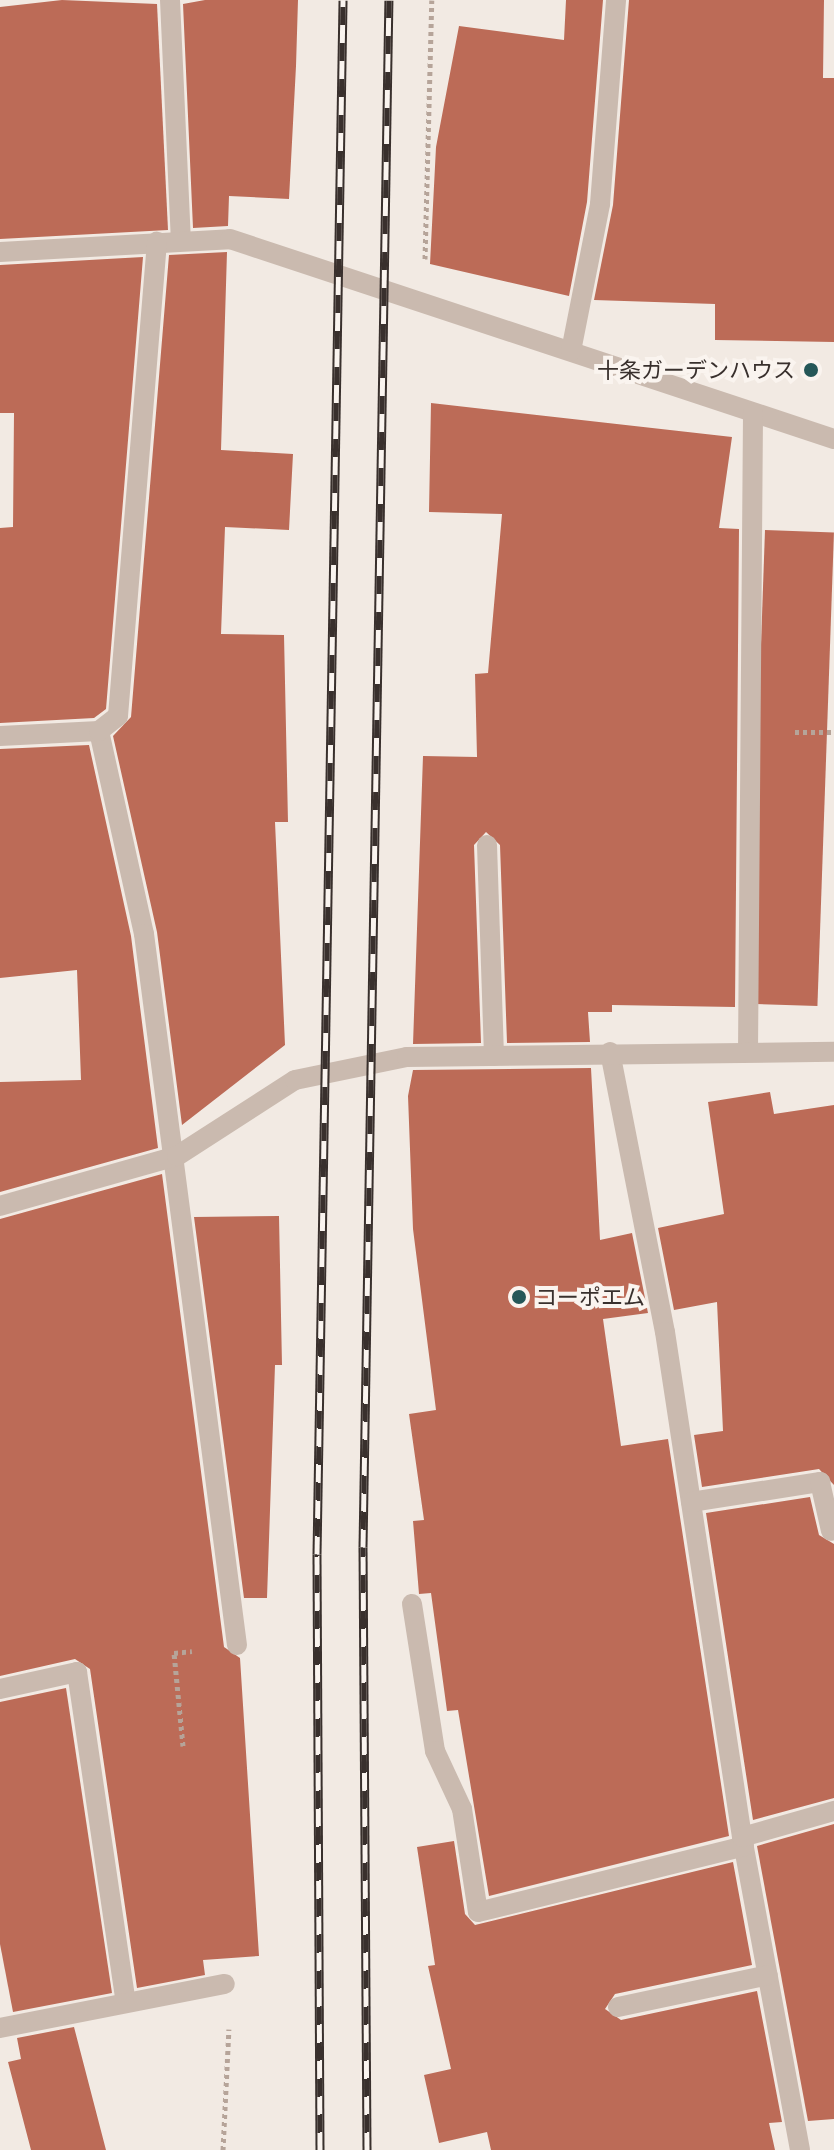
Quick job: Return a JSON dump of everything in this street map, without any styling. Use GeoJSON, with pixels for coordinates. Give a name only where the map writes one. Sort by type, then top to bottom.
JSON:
{"type":"FeatureCollection","features":[{"type":"Feature","properties":{"kind":"street"},"geometry":{"type":"LineString","coordinates":[[170,0],[181,240]]}},
{"type":"Feature","properties":{"kind":"street"},"geometry":{"type":"LineString","coordinates":[[571,351],[600,204],[616,0]]}},
{"type":"Feature","properties":{"kind":"street"},"geometry":{"type":"LineString","coordinates":[[0,252],[230,239],[834,439]]}},
{"type":"Feature","properties":{"kind":"street"},"geometry":{"type":"LineString","coordinates":[[0,736],[99,731],[118,716],[157,242]]}},
{"type":"Feature","properties":{"kind":"street"},"geometry":{"type":"LineString","coordinates":[[748,1052],[753,413]]}},
{"type":"Feature","properties":{"kind":"street"},"geometry":{"type":"LineString","coordinates":[[99,731],[144,934],[177,1156],[237,1645]]}},
{"type":"Feature","properties":{"kind":"street"},"geometry":{"type":"LineString","coordinates":[[487,845],[494,1056]]}},
{"type":"Feature","properties":{"kind":"street"},"geometry":{"type":"LineString","coordinates":[[0,1206],[177,1156],[295,1080],[407,1057],[610,1052],[834,1052]]}},
{"type":"Feature","properties":{"kind":"street"},"geometry":{"type":"LineString","coordinates":[[610,1052],[691,1502],[743,1842],[800,2150]]}},
{"type":"Feature","properties":{"kind":"street"},"geometry":{"type":"LineString","coordinates":[[691,1502],[820,1482],[831,1531]]}},
{"type":"Feature","properties":{"kind":"street"},"geometry":{"type":"LineString","coordinates":[[412,1604],[435,1751],[462,1809],[478,1912],[743,1842],[834,1811]]}},
{"type":"Feature","properties":{"kind":"street"},"geometry":{"type":"LineString","coordinates":[[0,1689],[77,1672],[126,2002]]}},
{"type":"Feature","properties":{"kind":"street"},"geometry":{"type":"LineString","coordinates":[[618,2007],[768,1975]]}},
{"type":"Feature","properties":{"kind":"street"},"geometry":{"type":"LineString","coordinates":[[0,2028],[225,1984]]}},
{"type":"Feature","properties":{"kind":"path"},"geometry":{"type":"LineString","coordinates":[[424,303],[432,0]]}},
{"type":"Feature","properties":{"kind":"path"},"geometry":{"type":"LineString","coordinates":[[183,1746],[174,1653],[237,1645]]}},
{"type":"Feature","properties":{"kind":"path"},"geometry":{"type":"LineString","coordinates":[[223,2150],[225,1984]]}},
{"type":"Feature","properties":{"kind":"building"},"geometry":{"type":"Polygon","coordinates":[[[62,0],[157,4],[168,230],[0,239],[0,7],[62,0]]]}},
{"type":"Feature","properties":{"kind":"building"},"geometry":{"type":"Polygon","coordinates":[[[205,0],[298,0],[289,199],[229,196],[228,226],[193,228],[183,4],[205,0]]]}},
{"type":"Feature","properties":{"kind":"building"},"geometry":{"type":"Polygon","coordinates":[[[566,0],[603,0],[587,202],[569,296],[430,264],[436,147],[459,26],[564,40],[566,0]]]}},
{"type":"Feature","properties":{"kind":"building"},"geometry":{"type":"Polygon","coordinates":[[[629,0],[824,0],[823,78],[834,78],[834,342],[715,340],[715,304],[594,300],[613,205],[629,0]]]}},
{"type":"Feature","properties":{"kind":"building"},"geometry":{"type":"Polygon","coordinates":[[[227,252],[221,450],[293,454],[289,530],[225,527],[221,634],[284,635],[288,822],[275,822],[285,1045],[182,1125],[157,932],[113,736],[131,717],[169,255],[227,252]]]}},
{"type":"Feature","properties":{"kind":"building"},"geometry":{"type":"Polygon","coordinates":[[[143,257],[106,709],[94,718],[0,723],[0,528],[13,527],[14,413],[0,413],[0,265],[143,257]]]}},
{"type":"Feature","properties":{"kind":"building"},"geometry":{"type":"Polygon","coordinates":[[[431,403],[732,437],[719,528],[739,529],[735,1007],[612,1005],[612,1012],[588,1012],[590,1042],[507,1043],[500,845],[486,832],[474,845],[481,1043],[413,1044],[423,756],[477,757],[475,674],[488,673],[502,514],[429,512],[431,403]]]}},
{"type":"Feature","properties":{"kind":"building"},"geometry":{"type":"Polygon","coordinates":[[[765,530],[834,532],[817,1006],[748,1004],[765,530]]]}},
{"type":"Feature","properties":{"kind":"building"},"geometry":{"type":"Polygon","coordinates":[[[89,745],[131,936],[158,1148],[0,1192],[0,1082],[81,1080],[77,970],[0,978],[0,749],[89,745]]]}},
{"type":"Feature","properties":{"kind":"building"},"geometry":{"type":"Polygon","coordinates":[[[591,1068],[600,1240],[632,1233],[648,1313],[603,1319],[621,1446],[668,1439],[729,1836],[489,1896],[458,1710],[447,1711],[431,1593],[419,1594],[413,1521],[424,1520],[409,1414],[436,1410],[413,1229],[408,1096],[413,1070],[591,1068]]]}},
{"type":"Feature","properties":{"kind":"building"},"geometry":{"type":"Polygon","coordinates":[[[770,1092],[774,1114],[834,1105],[834,1485],[819,1469],[702,1487],[694,1435],[723,1431],[717,1302],[674,1310],[658,1228],[724,1214],[708,1102],[770,1092]]]}},
{"type":"Feature","properties":{"kind":"building"},"geometry":{"type":"Polygon","coordinates":[[[162,1174],[224,1647],[240,1658],[259,1956],[203,1960],[205,1975],[137,1988],[90,1669],[75,1659],[0,1676],[0,1219],[162,1174]]]}},
{"type":"Feature","properties":{"kind":"building"},"geometry":{"type":"Polygon","coordinates":[[[279,1216],[282,1365],[275,1365],[267,1598],[244,1598],[194,1217],[279,1216]]]}},
{"type":"Feature","properties":{"kind":"building"},"geometry":{"type":"Polygon","coordinates":[[[810,1497],[819,1535],[834,1544],[834,1798],[753,1820],[706,1513],[810,1497]]]}},
{"type":"Feature","properties":{"kind":"building"},"geometry":{"type":"Polygon","coordinates":[[[66,1688],[112,1993],[13,2012],[0,1944],[0,1702],[66,1688]]]}},
{"type":"Feature","properties":{"kind":"building"},"geometry":{"type":"Polygon","coordinates":[[[834,1824],[834,2119],[808,2121],[757,1846],[834,1824]]]}},
{"type":"Feature","properties":{"kind":"building"},"geometry":{"type":"Polygon","coordinates":[[[454,1841],[465,1914],[475,1925],[733,1862],[752,1965],[615,1994],[605,2009],[621,2020],[757,1991],[782,2122],[769,2123],[775,2150],[491,2150],[487,2132],[439,2143],[424,2075],[451,2069],[428,1966],[435,1965],[417,1847],[454,1841]]]}},
{"type":"Feature","properties":{"kind":"building"},"geometry":{"type":"Polygon","coordinates":[[[74,2027],[106,2150],[31,2150],[8,2062],[21,2059],[17,2038],[74,2027]]]}},
{"type":"Feature","properties":{"kind":"railway"},"geometry":{"type":"LineString","coordinates":[[320,2150],[317,1554],[343,0]]}},
{"type":"Feature","properties":{"kind":"railway"},"geometry":{"type":"LineString","coordinates":[[367,2150],[363,1547],[389,0]]}},
{"type":"Feature","properties":{"kind":"place","name":"十条ガーデンハウス"},"geometry":{"type":"Point","coordinates":[811,370]}},
{"type":"Feature","properties":{"kind":"place","name":"コーポエム"},"geometry":{"type":"Point","coordinates":[519,1297]}}]}
